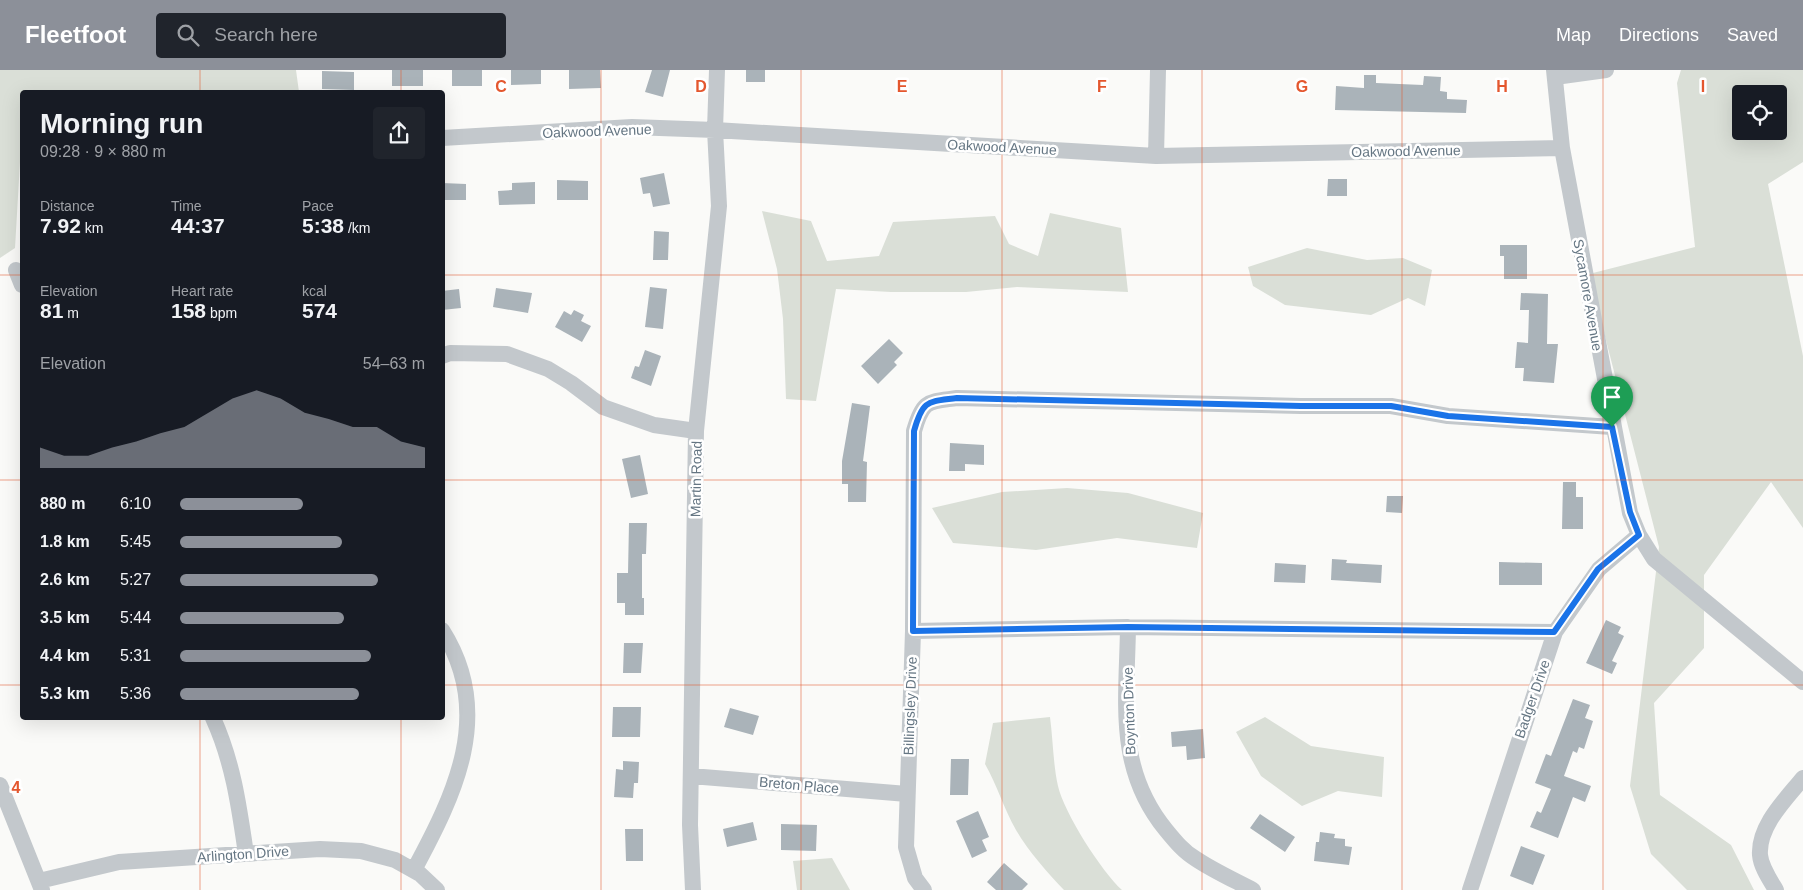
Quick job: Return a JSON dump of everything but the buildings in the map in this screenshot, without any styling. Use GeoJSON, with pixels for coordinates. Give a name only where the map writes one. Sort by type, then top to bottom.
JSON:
{"type":"FeatureCollection","features":[{"type":"Feature","properties":{"kind":"street","name":"Martin Road"},"geometry":{"type":"LineString","coordinates":[[693,890],[691,776],[696,431],[719,206],[715,130],[717,70]]}},
{"type":"Feature","properties":{"kind":"street"},"geometry":{"type":"LineString","coordinates":[[1156,156],[1158,70]]}},
{"type":"Feature","properties":{"kind":"street"},"geometry":{"type":"LineString","coordinates":[[1555,74],[1606,70]]}},
{"type":"Feature","properties":{"kind":"street","name":"Sycamore Avenue"},"geometry":{"type":"LineString","coordinates":[[1555,74],[1562,148],[1612,427],[1630,512],[1639,535],[1654,558],[1803,682]]}},
{"type":"Feature","properties":{"kind":"street","name":"Oakwood Avenue"},"geometry":{"type":"LineString","coordinates":[[445,138],[632,127],[715,130],[1156,156],[1562,148]]}},
{"type":"Feature","properties":{"kind":"street"},"geometry":{"type":"LineString","coordinates":[[16,270],[20,280]]}},
{"type":"Feature","properties":{"kind":"street"},"geometry":{"type":"LineString","coordinates":[[445,355],[450,353],[508,354],[564,378],[603,408],[654,425],[696,431]]}},
{"type":"Feature","properties":{"kind":"street","name":"Billingsley Drive"},"geometry":{"type":"LineString","coordinates":[[924,890],[915,878],[906,846],[906,794],[913,631],[914,431],[922,410],[928,402],[957,398],[1301,406],[1391,406],[1448,416],[1612,427]]}},
{"type":"Feature","properties":{"kind":"street","name":"Badger Drive"},"geometry":{"type":"LineString","coordinates":[[1470,890],[1554,632],[1598,569],[1639,535]]}},
{"type":"Feature","properties":{"kind":"street"},"geometry":{"type":"LineString","coordinates":[[913,631],[1128,627],[1554,632]]}},
{"type":"Feature","properties":{"kind":"street","name":"Boynton Drive"},"geometry":{"type":"LineString","coordinates":[[1128,627],[1128,749],[1132,769],[1145,800],[1157,820],[1180,846],[1195,859],[1253,890]]}},
{"type":"Feature","properties":{"kind":"street"},"geometry":{"type":"LineString","coordinates":[[414,870],[444,814],[462,762],[468,720],[464,675],[454,648],[445,634]]}},
{"type":"Feature","properties":{"kind":"street"},"geometry":{"type":"LineString","coordinates":[[214,720],[226,746],[236,783],[246,854]]}},
{"type":"Feature","properties":{"kind":"street","name":"Breton Place"},"geometry":{"type":"LineString","coordinates":[[691,776],[906,794]]}},
{"type":"Feature","properties":{"kind":"street"},"geometry":{"type":"LineString","coordinates":[[1776,890],[1760,856],[1761,839],[1770,822],[1803,778]]}},
{"type":"Feature","properties":{"kind":"street"},"geometry":{"type":"LineString","coordinates":[[0,785],[41,885]]}},
{"type":"Feature","properties":{"kind":"street","name":"Arlington Drive"},"geometry":{"type":"LineString","coordinates":[[41,885],[119,862],[320,849],[361,851],[395,860],[414,870],[437,890]]}},
{"type":"Feature","properties":{"kind":"shaded area"},"geometry":{"type":"Polygon","coordinates":[[[0,70],[296,70],[299,90],[20,90],[20,162],[15,248],[0,258],[0,70]]]}},
{"type":"Feature","properties":{"kind":"shaded area"},"geometry":{"type":"Polygon","coordinates":[[[1681,70],[1803,70],[1803,162],[1768,184],[1803,356],[1803,528],[1771,482],[1704,575],[1704,648],[1654,703],[1660,795],[1731,845],[1754,890],[1687,890],[1651,854],[1630,786],[1659,547],[1589,274],[1695,247],[1677,83],[1681,70]]]}},
{"type":"Feature","properties":{"kind":"shaded area"},"geometry":{"type":"Polygon","coordinates":[[[762,211],[811,221],[827,261],[879,256],[893,222],[995,216],[1009,244],[1038,256],[1050,213],[1121,228],[1128,292],[1017,287],[966,292],[891,292],[836,289],[816,401],[786,399],[783,319],[777,269],[762,211]]]}},
{"type":"Feature","properties":{"kind":"shaded area"},"geometry":{"type":"Polygon","coordinates":[[[1307,248],[1367,260],[1403,258],[1432,270],[1425,306],[1408,298],[1371,315],[1285,305],[1253,286],[1248,267],[1307,248]]]}},
{"type":"Feature","properties":{"kind":"shaded area"},"geometry":{"type":"Polygon","coordinates":[[[1067,488],[1128,493],[1203,513],[1197,548],[1117,538],[1036,550],[953,543],[932,508],[1002,492],[1067,488]]]}},
{"type":"Feature","properties":{"kind":"shaded area"},"geometry":{"type":"Polygon","coordinates":[[[1050,717],[1055,769],[1062,797],[1085,841],[1104,870],[1122,890],[1064,890],[1038,862],[1021,838],[985,764],[993,723],[1050,717]]]}},
{"type":"Feature","properties":{"kind":"shaded area"},"geometry":{"type":"Polygon","coordinates":[[[1265,717],[1311,746],[1384,757],[1382,797],[1338,791],[1302,806],[1261,776],[1236,732],[1265,717]]]}},
{"type":"Feature","properties":{"kind":"shaded area"},"geometry":{"type":"Polygon","coordinates":[[[832,858],[850,890],[797,890],[793,861],[832,858]]]}},
{"type":"Feature","properties":{"kind":"route"},"geometry":{"type":"LineString","coordinates":[[957,398],[1301,406],[1391,406],[1448,416],[1612,427],[1630,512],[1639,535],[1598,569],[1554,632],[1128,627],[913,631],[914,431],[918,418],[928,402],[957,398]]}}]}
